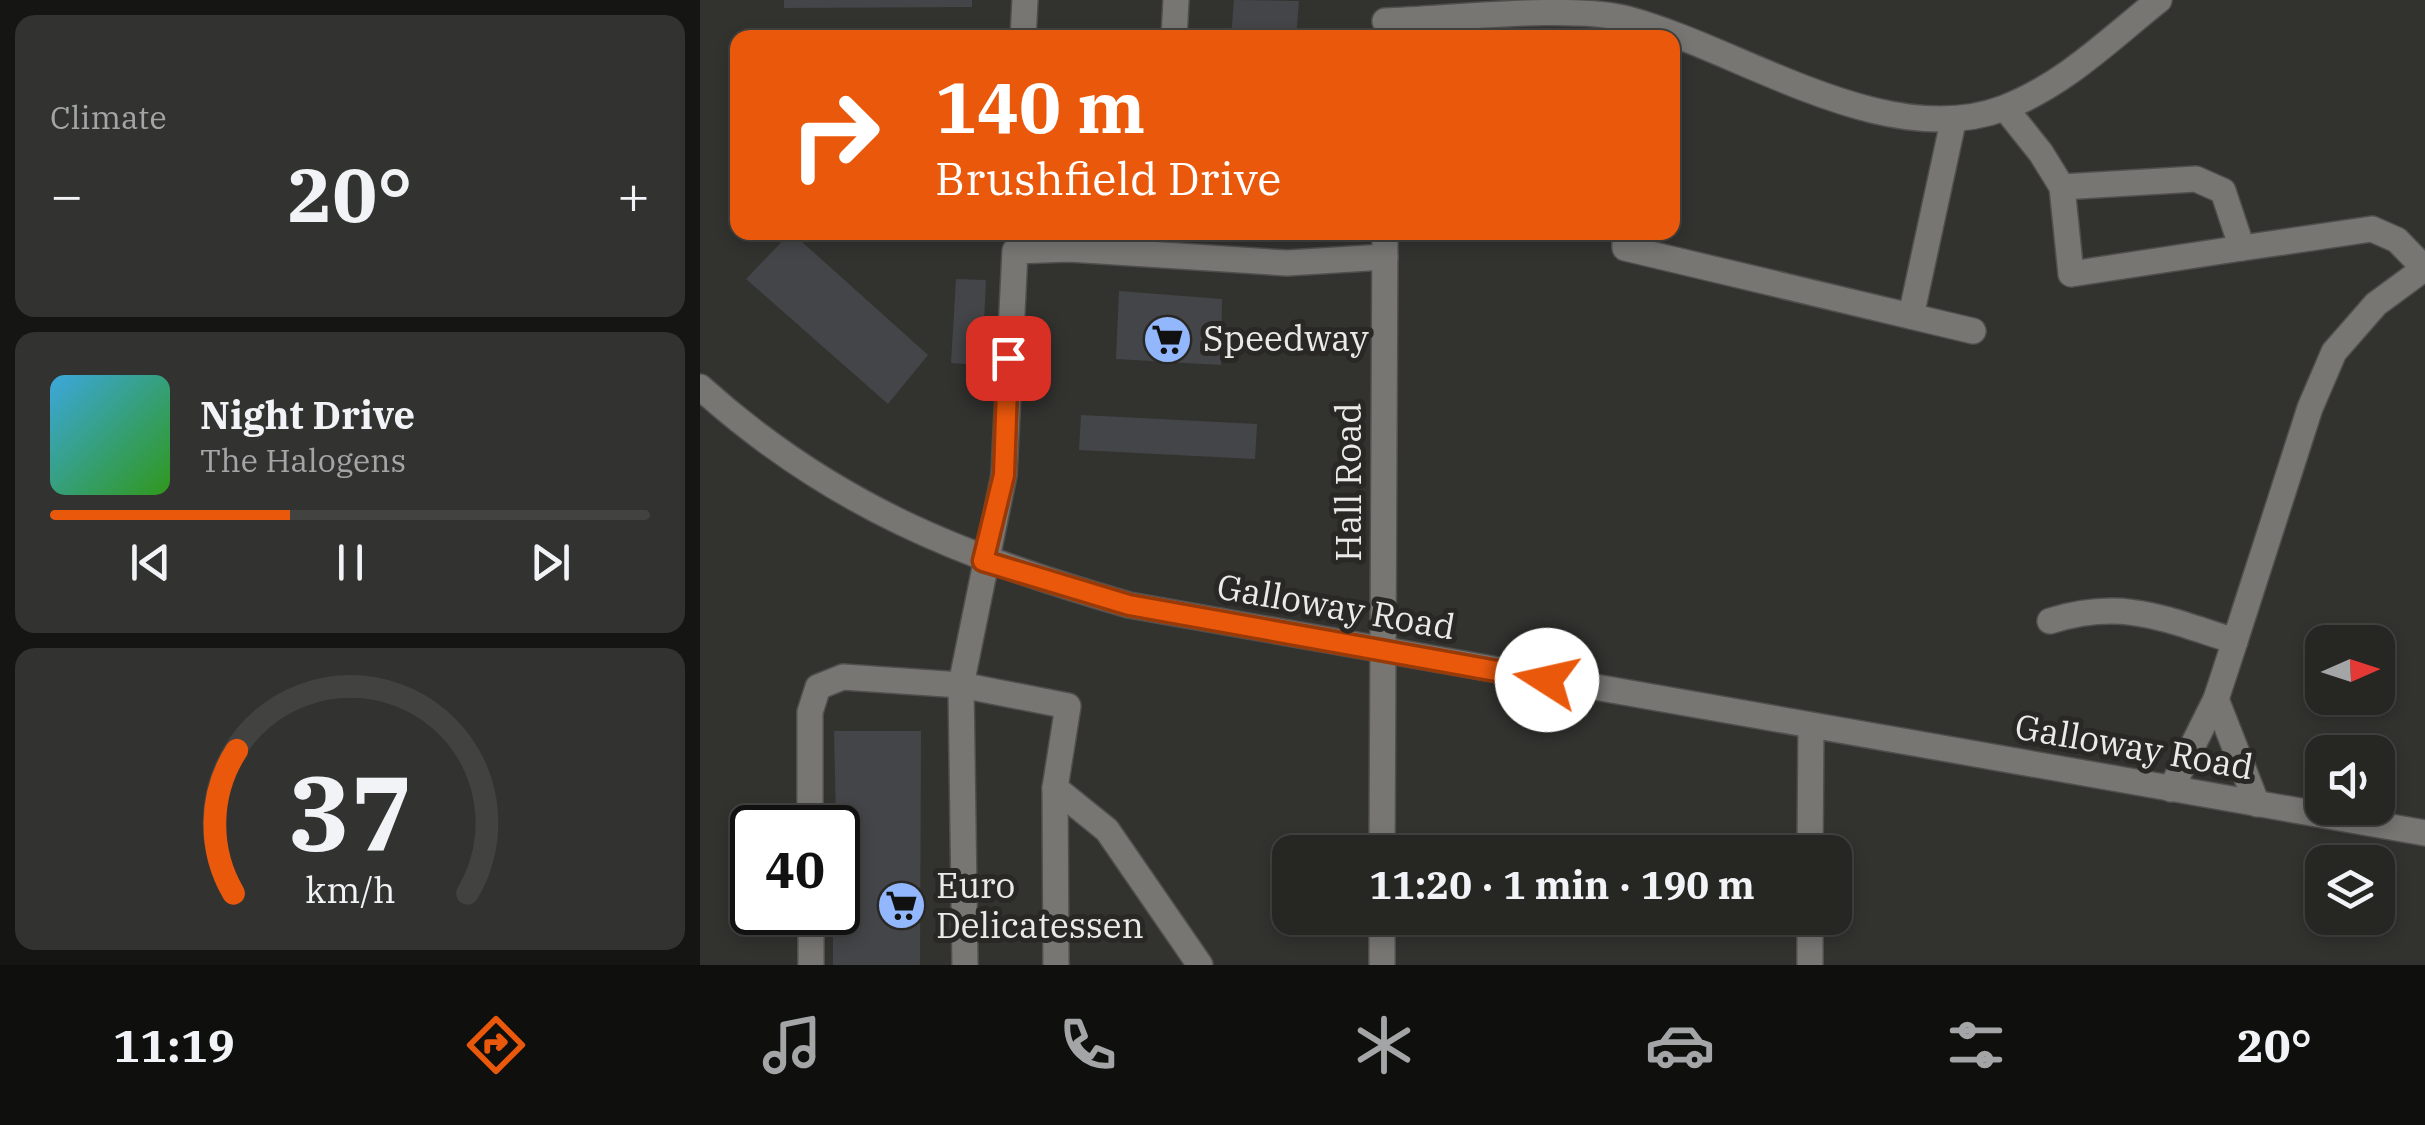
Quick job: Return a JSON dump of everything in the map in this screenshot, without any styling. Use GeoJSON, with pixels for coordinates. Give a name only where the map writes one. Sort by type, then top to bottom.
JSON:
{"type":"FeatureCollection","features":[{"type":"Feature","properties":{"kind":"street"},"geometry":{"type":"LineString","coordinates":[[1023,30],[1025,0]]}},
{"type":"Feature","properties":{"kind":"street"},"geometry":{"type":"LineString","coordinates":[[1174,30],[1176,0]]}},
{"type":"Feature","properties":{"kind":"street"},"geometry":{"type":"LineString","coordinates":[[1680,46],[1828,96],[1917,119],[1953,122],[2005,108],[2074,71],[2159,0]]}},
{"type":"Feature","properties":{"kind":"street"},"geometry":{"type":"LineString","coordinates":[[1385,20],[1598,14],[1627,28]]}},
{"type":"Feature","properties":{"kind":"street"},"geometry":{"type":"LineString","coordinates":[[2005,108],[2042,152],[2062,187],[2071,274],[2372,228],[2397,240],[2425,268],[2376,304],[2334,352],[2310,408],[2216,699],[2171,789]]}},
{"type":"Feature","properties":{"kind":"street"},"geometry":{"type":"LineString","coordinates":[[1912,316],[1953,122]]}},
{"type":"Feature","properties":{"kind":"street"},"geometry":{"type":"LineString","coordinates":[[2062,187],[2196,179],[2223,192],[2242,248]]}},
{"type":"Feature","properties":{"kind":"street"},"geometry":{"type":"LineString","coordinates":[[1626,240],[1625,248],[1973,330]]}},
{"type":"Feature","properties":{"kind":"street"},"geometry":{"type":"LineString","coordinates":[[965,965],[961,686],[983,561],[1004,475],[1015,242],[1069,249],[1163,244],[1286,263],[1384,245]]}},
{"type":"Feature","properties":{"kind":"street","name":"Hall Road"},"geometry":{"type":"LineString","coordinates":[[1382,835],[1384,245]]}},
{"type":"Feature","properties":{"kind":"street","name":"Galloway Road"},"geometry":{"type":"LineString","coordinates":[[700,387],[796,464],[878,514],[983,561],[1129,605],[2425,833]]}},
{"type":"Feature","properties":{"kind":"street"},"geometry":{"type":"LineString","coordinates":[[2050,621],[2088,610],[2130,609],[2235,641]]}},
{"type":"Feature","properties":{"kind":"street"},"geometry":{"type":"LineString","coordinates":[[810,805],[810,712],[818,687],[843,678],[961,686],[1068,706],[1055,788],[1056,965]]}},
{"type":"Feature","properties":{"kind":"street"},"geometry":{"type":"LineString","coordinates":[[2216,699],[2257,804]]}},
{"type":"Feature","properties":{"kind":"street"},"geometry":{"type":"LineString","coordinates":[[1810,835],[1812,727]]}},
{"type":"Feature","properties":{"kind":"street"},"geometry":{"type":"LineString","coordinates":[[1055,788],[1107,830],[1200,965]]}},
{"type":"Feature","properties":{"kind":"street"},"geometry":{"type":"LineString","coordinates":[[810,935],[811,965]]}},
{"type":"Feature","properties":{"kind":"street"},"geometry":{"type":"LineString","coordinates":[[1382,935],[1382,965]]}},
{"type":"Feature","properties":{"kind":"street"},"geometry":{"type":"LineString","coordinates":[[1810,935],[1810,965]]}},
{"type":"Feature","properties":{"kind":"building"},"geometry":{"type":"Polygon","coordinates":[[[784,0],[972,0],[972,7],[784,8],[784,0]]]}},
{"type":"Feature","properties":{"kind":"building"},"geometry":{"type":"Polygon","coordinates":[[[1234,0],[1299,1],[1297,30],[1232,30],[1234,0]]]}},
{"type":"Feature","properties":{"kind":"building"},"geometry":{"type":"Polygon","coordinates":[[[783,240],[800,240],[928,355],[888,404],[746,279],[783,240]]]}},
{"type":"Feature","properties":{"kind":"building"},"geometry":{"type":"Polygon","coordinates":[[[956,279],[986,280],[982,365],[951,363],[956,279]]]}},
{"type":"Feature","properties":{"kind":"building"},"geometry":{"type":"Polygon","coordinates":[[[1119,291],[1222,299],[1221,365],[1116,359],[1119,291]]]}},
{"type":"Feature","properties":{"kind":"building"},"geometry":{"type":"Polygon","coordinates":[[[1081,415],[1257,424],[1255,459],[1079,450],[1081,415]]]}},
{"type":"Feature","properties":{"kind":"building"},"geometry":{"type":"Polygon","coordinates":[[[834,731],[921,731],[920,965],[833,965],[833,935],[860,935],[860,805],[836,805],[834,731]]]}},
{"type":"Feature","properties":{"kind":"place","name":"Speedway"},"geometry":{"type":"Point","coordinates":[1168,339]}},
{"type":"Feature","properties":{"kind":"place","name":"Euro Delicatessen"},"geometry":{"type":"Point","coordinates":[901,906]}},
{"type":"Feature","properties":{"kind":"route"},"geometry":{"type":"LineString","coordinates":[[1008,358],[1004,475],[983,561],[1129,605],[1547,680]]}}]}
